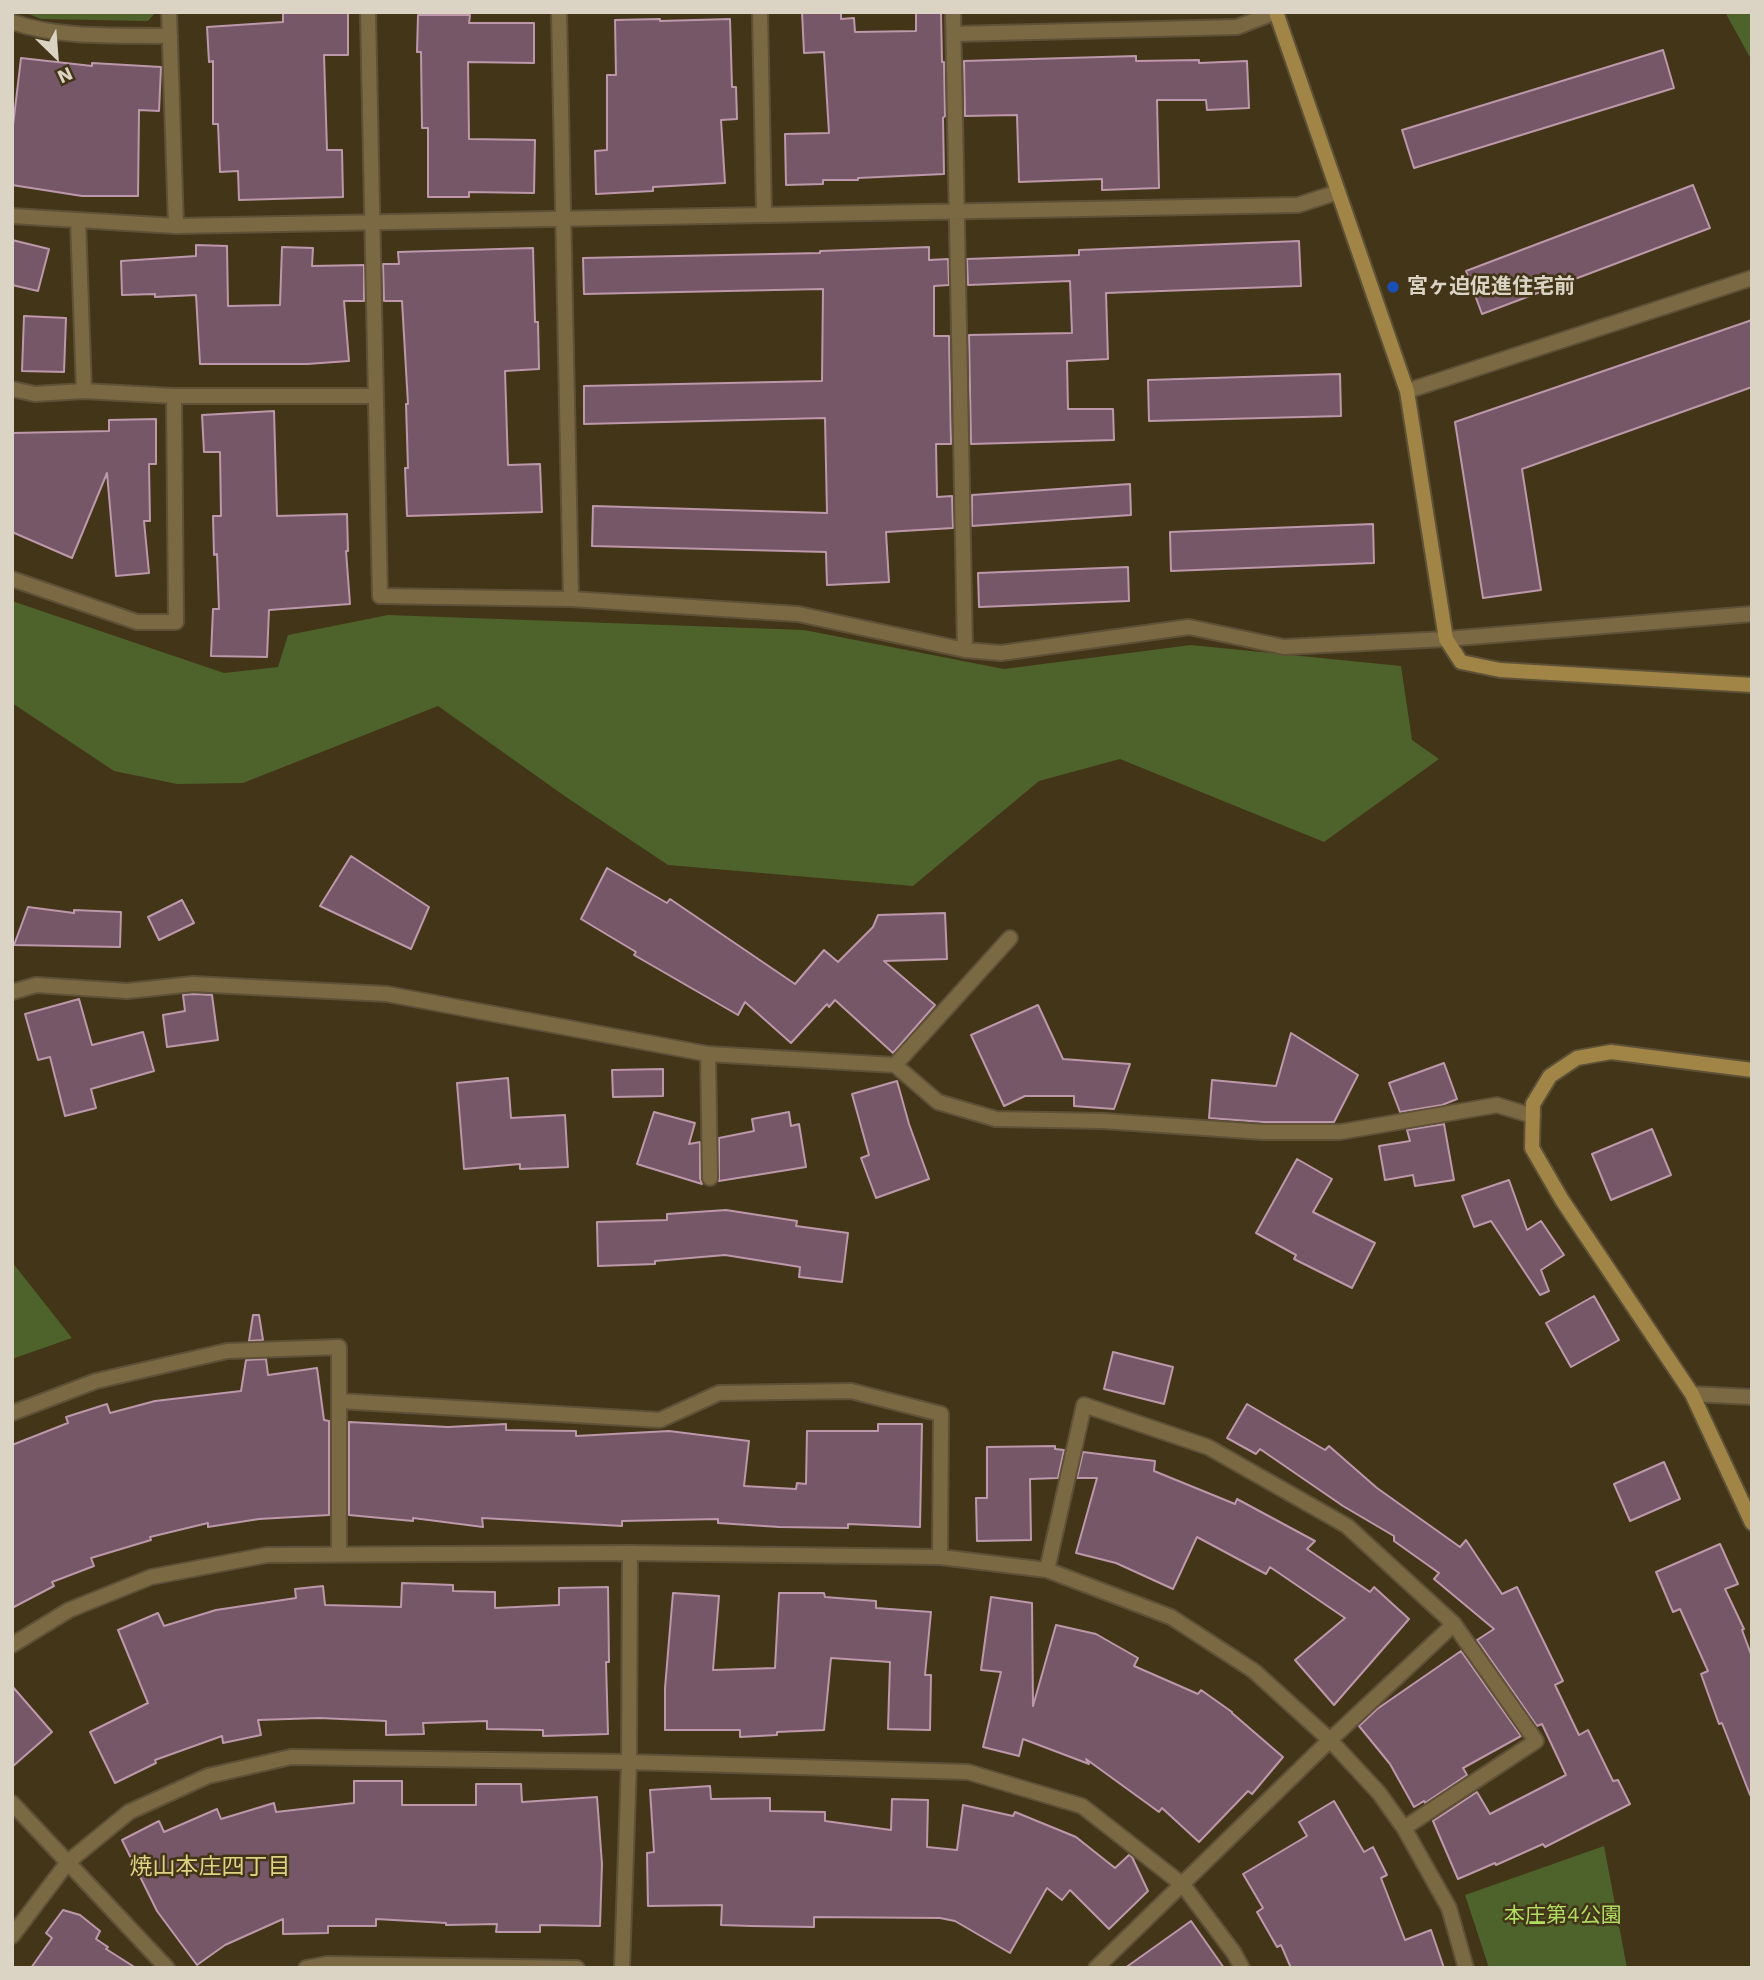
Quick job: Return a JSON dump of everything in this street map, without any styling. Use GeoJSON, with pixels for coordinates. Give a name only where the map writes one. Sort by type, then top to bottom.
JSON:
{"type":"FeatureCollection","features":[{"type":"Feature","properties":{"kind":"street"},"geometry":{"type":"LineString","coordinates":[[169,12],[176,226]]}},
{"type":"Feature","properties":{"kind":"street"},"geometry":{"type":"LineString","coordinates":[[368,12],[380,596],[571,599],[798,614],[965,650],[1001,653],[1189,627],[1284,647],[1446,639],[1752,614]]}},
{"type":"Feature","properties":{"kind":"street"},"geometry":{"type":"LineString","coordinates":[[559,12],[571,599]]}},
{"type":"Feature","properties":{"kind":"street"},"geometry":{"type":"LineString","coordinates":[[760,12],[764,215]]}},
{"type":"Feature","properties":{"kind":"street"},"geometry":{"type":"LineString","coordinates":[[953,12],[965,650]]}},
{"type":"Feature","properties":{"kind":"street"},"geometry":{"type":"LineString","coordinates":[[954,34],[1237,27],[1276,12],[1407,391],[1446,639],[1461,662],[1500,670],[1752,685]]}},
{"type":"Feature","properties":{"kind":"street"},"geometry":{"type":"LineString","coordinates":[[12,22],[34,29],[82,34],[170,36]]}},
{"type":"Feature","properties":{"kind":"street"},"geometry":{"type":"LineString","coordinates":[[12,216],[176,226],[1298,205],[1338,192]]}},
{"type":"Feature","properties":{"kind":"street"},"geometry":{"type":"LineString","coordinates":[[78,220],[83,391]]}},
{"type":"Feature","properties":{"kind":"street"},"geometry":{"type":"LineString","coordinates":[[1407,391],[1752,278]]}},
{"type":"Feature","properties":{"kind":"street"},"geometry":{"type":"LineString","coordinates":[[12,389],[35,394],[83,391],[174,396],[376,396]]}},
{"type":"Feature","properties":{"kind":"street"},"geometry":{"type":"LineString","coordinates":[[12,579],[137,622],[176,622],[174,396]]}},
{"type":"Feature","properties":{"kind":"street"},"geometry":{"type":"LineString","coordinates":[[895,1065],[1010,938]]}},
{"type":"Feature","properties":{"kind":"street"},"geometry":{"type":"LineString","coordinates":[[12,992],[36,985],[127,991],[193,985],[387,994],[708,1054],[895,1065],[938,1102],[996,1119],[1103,1121],[1263,1132],[1340,1132],[1497,1105],[1533,1116]]}},
{"type":"Feature","properties":{"kind":"street"},"geometry":{"type":"LineString","coordinates":[[1752,1070],[1611,1052],[1577,1058],[1550,1076],[1533,1104],[1532,1148],[1562,1200],[1692,1394],[1752,1523]]}},
{"type":"Feature","properties":{"kind":"street"},"geometry":{"type":"LineString","coordinates":[[708,1054],[710,1178]]}},
{"type":"Feature","properties":{"kind":"street"},"geometry":{"type":"LineString","coordinates":[[12,1413],[96,1381],[227,1351],[339,1347],[339,1554]]}},
{"type":"Feature","properties":{"kind":"street"},"geometry":{"type":"LineString","coordinates":[[339,1401],[660,1420],[719,1393],[851,1391],[916,1407],[941,1414],[940,1557]]}},
{"type":"Feature","properties":{"kind":"street"},"geometry":{"type":"LineString","coordinates":[[1692,1394],[1752,1396]]}},
{"type":"Feature","properties":{"kind":"street"},"geometry":{"type":"LineString","coordinates":[[1047,1570],[1084,1405],[1208,1447],[1347,1526],[1454,1623],[1536,1741],[1404,1828]]}},
{"type":"Feature","properties":{"kind":"street"},"geometry":{"type":"LineString","coordinates":[[622,1968],[629,1762],[630,1553]]}},
{"type":"Feature","properties":{"kind":"street"},"geometry":{"type":"LineString","coordinates":[[12,1646],[69,1610],[151,1577],[267,1555],[630,1553],[940,1557],[1047,1570],[1171,1617],[1254,1671],[1330,1740],[1379,1793],[1404,1828],[1449,1908],[1466,1968]]}},
{"type":"Feature","properties":{"kind":"street"},"geometry":{"type":"LineString","coordinates":[[1096,1968],[1454,1623]]}},
{"type":"Feature","properties":{"kind":"street"},"geometry":{"type":"LineString","coordinates":[[12,1936],[68,1862],[130,1812],[208,1776],[291,1757],[629,1762],[968,1772],[1082,1806],[1183,1885],[1234,1953],[1242,1968]]}},
{"type":"Feature","properties":{"kind":"street"},"geometry":{"type":"LineString","coordinates":[[12,1803],[167,1968]]}},
{"type":"Feature","properties":{"kind":"street"},"geometry":{"type":"LineString","coordinates":[[306,1968],[327,1964],[577,1968]]}},
{"type":"Feature","properties":{"kind":"green space"},"geometry":{"type":"Polygon","coordinates":[[[24,12],[156,12],[148,21],[41,19],[24,12]]]}},
{"type":"Feature","properties":{"kind":"green space"},"geometry":{"type":"Polygon","coordinates":[[[1725,12],[1752,12],[1752,61],[1725,12]]]}},
{"type":"Feature","properties":{"kind":"green space"},"geometry":{"type":"Polygon","coordinates":[[[12,601],[224,673],[278,667],[288,635],[388,615],[804,630],[1004,669],[1191,645],[1401,666],[1412,740],[1439,759],[1324,842],[1120,759],[1039,781],[913,886],[668,865],[438,706],[243,783],[177,784],[114,771],[12,703],[12,601]]]}},
{"type":"Feature","properties":{"kind":"green space"},"geometry":{"type":"Polygon","coordinates":[[[12,1262],[72,1338],[12,1359],[12,1262]]]}},
{"type":"Feature","properties":{"kind":"green space","name":"本庄第4公園"},"geometry":{"type":"Polygon","coordinates":[[[1604,1846],[1627,1968],[1489,1968],[1465,1895],[1604,1846]]]}},
{"type":"Feature","properties":{"kind":"building"},"geometry":{"type":"Polygon","coordinates":[[[283,12],[348,12],[348,55],[324,55],[327,150],[342,150],[343,197],[239,200],[238,171],[220,172],[218,124],[213,124],[213,61],[209,62],[207,27],[283,22],[283,12]]]}},
{"type":"Feature","properties":{"kind":"building"},"geometry":{"type":"Polygon","coordinates":[[[802,12],[841,12],[841,19],[854,18],[855,32],[916,31],[916,12],[941,12],[944,174],[823,180],[823,184],[786,185],[785,134],[829,133],[824,52],[804,53],[802,12]]]}},
{"type":"Feature","properties":{"kind":"building"},"geometry":{"type":"Polygon","coordinates":[[[418,15],[470,15],[469,23],[534,23],[534,63],[468,62],[469,139],[535,140],[534,193],[469,192],[469,197],[428,197],[428,128],[422,128],[421,52],[417,52],[418,15]]]}},
{"type":"Feature","properties":{"kind":"building"},"geometry":{"type":"Polygon","coordinates":[[[730,19],[732,87],[736,87],[737,119],[721,120],[725,183],[653,187],[653,191],[596,194],[595,151],[607,150],[607,75],[616,75],[615,20],[730,19]]]}},
{"type":"Feature","properties":{"kind":"building"},"geometry":{"type":"Polygon","coordinates":[[[1663,50],[1674,88],[1414,168],[1402,130],[1663,50]]]}},
{"type":"Feature","properties":{"kind":"building"},"geometry":{"type":"Polygon","coordinates":[[[1136,56],[1136,61],[1247,61],[1249,108],[1207,110],[1206,100],[1157,100],[1159,188],[1102,190],[1102,179],[1019,182],[1017,115],[965,116],[964,61],[1136,56]]]}},
{"type":"Feature","properties":{"kind":"building"},"geometry":{"type":"Polygon","coordinates":[[[21,58],[92,66],[92,63],[161,67],[159,111],[139,110],[138,196],[82,196],[12,185],[12,134],[21,58]]]}},
{"type":"Feature","properties":{"kind":"building"},"geometry":{"type":"Polygon","coordinates":[[[1693,185],[1710,228],[1482,314],[1466,271],[1693,185]]]}},
{"type":"Feature","properties":{"kind":"building"},"geometry":{"type":"Polygon","coordinates":[[[12,240],[49,249],[38,291],[12,285],[12,240]]]}},
{"type":"Feature","properties":{"kind":"building"},"geometry":{"type":"Polygon","coordinates":[[[1299,241],[1301,286],[1106,293],[1108,359],[1067,361],[1068,409],[1113,409],[1114,440],[971,444],[969,335],[1072,333],[1070,281],[968,285],[967,259],[1079,255],[1079,250],[1299,241]]]}},
{"type":"Feature","properties":{"kind":"building"},"geometry":{"type":"Polygon","coordinates":[[[196,245],[227,246],[228,306],[280,305],[282,247],[313,248],[312,266],[364,265],[364,301],[344,301],[349,361],[307,364],[200,364],[196,295],[122,295],[121,261],[196,256],[196,245]]]}},
{"type":"Feature","properties":{"kind":"building"},"geometry":{"type":"Polygon","coordinates":[[[929,247],[929,260],[948,259],[949,285],[934,286],[934,336],[949,336],[951,444],[936,444],[937,497],[952,496],[953,528],[886,532],[889,582],[827,585],[826,552],[592,546],[593,506],[827,513],[825,418],[584,424],[584,386],[822,381],[823,289],[584,294],[583,258],[820,253],[929,247]]]}},
{"type":"Feature","properties":{"kind":"building"},"geometry":{"type":"Polygon","coordinates":[[[533,248],[539,369],[505,371],[508,465],[540,464],[542,512],[407,516],[405,468],[408,468],[408,404],[402,301],[384,301],[383,264],[399,264],[398,252],[533,248]]]}},
{"type":"Feature","properties":{"kind":"building"},"geometry":{"type":"Polygon","coordinates":[[[24,316],[66,318],[64,372],[22,371],[24,316]]]}},
{"type":"Feature","properties":{"kind":"building"},"geometry":{"type":"Polygon","coordinates":[[[1752,320],[1752,387],[1522,469],[1541,590],[1483,598],[1455,422],[1752,320]]]}},
{"type":"Feature","properties":{"kind":"building"},"geometry":{"type":"Polygon","coordinates":[[[1340,374],[1341,416],[1149,421],[1148,380],[1340,374]]]}},
{"type":"Feature","properties":{"kind":"building"},"geometry":{"type":"Polygon","coordinates":[[[274,411],[277,516],[347,514],[346,551],[350,604],[269,610],[267,657],[211,656],[213,609],[219,609],[213,516],[221,516],[220,452],[204,452],[202,415],[274,411]]]}},
{"type":"Feature","properties":{"kind":"building"},"geometry":{"type":"Polygon","coordinates":[[[156,419],[156,464],[149,464],[150,521],[144,521],[149,573],[116,576],[107,473],[72,558],[12,532],[12,433],[109,431],[109,420],[156,419]]]}},
{"type":"Feature","properties":{"kind":"building"},"geometry":{"type":"Polygon","coordinates":[[[1130,484],[1131,515],[972,526],[972,495],[1130,484]]]}},
{"type":"Feature","properties":{"kind":"building"},"geometry":{"type":"Polygon","coordinates":[[[1373,524],[1374,563],[1171,571],[1170,532],[1373,524]]]}},
{"type":"Feature","properties":{"kind":"building"},"geometry":{"type":"Polygon","coordinates":[[[1128,567],[1129,601],[979,607],[978,573],[1128,567]]]}},
{"type":"Feature","properties":{"kind":"building"},"geometry":{"type":"Polygon","coordinates":[[[351,856],[429,907],[411,949],[320,906],[351,856]]]}},
{"type":"Feature","properties":{"kind":"building"},"geometry":{"type":"Polygon","coordinates":[[[607,868],[667,903],[670,899],[795,984],[824,950],[838,962],[873,927],[878,915],[945,913],[947,959],[884,961],[935,1005],[893,1053],[835,1000],[829,1007],[827,1004],[791,1043],[745,1002],[738,1015],[634,955],[636,952],[581,919],[607,868]]]}},
{"type":"Feature","properties":{"kind":"building"},"geometry":{"type":"Polygon","coordinates":[[[182,900],[194,923],[159,940],[148,917],[182,900]]]}},
{"type":"Feature","properties":{"kind":"building"},"geometry":{"type":"Polygon","coordinates":[[[28,907],[74,913],[74,910],[121,912],[120,947],[14,945],[28,907]]]}},
{"type":"Feature","properties":{"kind":"building"},"geometry":{"type":"Polygon","coordinates":[[[183,995],[212,995],[218,1040],[167,1047],[163,1015],[185,1011],[183,995]]]}},
{"type":"Feature","properties":{"kind":"building"},"geometry":{"type":"Polygon","coordinates":[[[79,999],[92,1045],[143,1032],[154,1071],[91,1089],[96,1108],[65,1116],[50,1057],[38,1060],[25,1014],[79,999]]]}},
{"type":"Feature","properties":{"kind":"building"},"geometry":{"type":"Polygon","coordinates":[[[1038,1005],[1063,1059],[1130,1064],[1114,1109],[1074,1106],[1074,1096],[1025,1096],[1004,1106],[971,1035],[1038,1005]]]}},
{"type":"Feature","properties":{"kind":"building"},"geometry":{"type":"Polygon","coordinates":[[[1291,1033],[1358,1075],[1334,1122],[1263,1122],[1209,1118],[1212,1080],[1276,1086],[1291,1033]]]}},
{"type":"Feature","properties":{"kind":"building"},"geometry":{"type":"Polygon","coordinates":[[[1444,1063],[1457,1099],[1442,1105],[1400,1112],[1389,1083],[1444,1063]]]}},
{"type":"Feature","properties":{"kind":"building"},"geometry":{"type":"Polygon","coordinates":[[[663,1069],[663,1096],[613,1097],[612,1070],[663,1069]]]}},
{"type":"Feature","properties":{"kind":"building"},"geometry":{"type":"Polygon","coordinates":[[[508,1078],[511,1118],[565,1115],[568,1167],[520,1169],[520,1164],[464,1169],[457,1083],[508,1078]]]}},
{"type":"Feature","properties":{"kind":"building"},"geometry":{"type":"Polygon","coordinates":[[[897,1081],[929,1179],[876,1198],[861,1158],[869,1155],[852,1094],[897,1081]]]}},
{"type":"Feature","properties":{"kind":"building"},"geometry":{"type":"Polygon","coordinates":[[[654,1112],[695,1123],[689,1144],[700,1142],[702,1184],[637,1164],[654,1112]]]}},
{"type":"Feature","properties":{"kind":"building"},"geometry":{"type":"Polygon","coordinates":[[[789,1112],[791,1126],[799,1124],[806,1167],[719,1181],[719,1138],[754,1131],[752,1119],[789,1112]]]}},
{"type":"Feature","properties":{"kind":"building"},"geometry":{"type":"Polygon","coordinates":[[[1444,1124],[1454,1180],[1415,1186],[1413,1175],[1385,1180],[1379,1146],[1410,1141],[1407,1130],[1444,1124]]]}},
{"type":"Feature","properties":{"kind":"building"},"geometry":{"type":"Polygon","coordinates":[[[1652,1129],[1671,1175],[1611,1200],[1592,1154],[1652,1129]]]}},
{"type":"Feature","properties":{"kind":"building"},"geometry":{"type":"Polygon","coordinates":[[[1297,1159],[1332,1179],[1313,1212],[1375,1243],[1352,1288],[1294,1259],[1296,1255],[1256,1233],[1297,1159]]]}},
{"type":"Feature","properties":{"kind":"building"},"geometry":{"type":"Polygon","coordinates":[[[1509,1180],[1527,1230],[1541,1221],[1564,1255],[1541,1270],[1549,1291],[1540,1295],[1491,1221],[1474,1227],[1462,1196],[1509,1180]]]}},
{"type":"Feature","properties":{"kind":"building"},"geometry":{"type":"Polygon","coordinates":[[[726,1210],[797,1221],[796,1226],[848,1233],[842,1282],[799,1277],[800,1267],[725,1255],[655,1261],[655,1264],[598,1266],[597,1222],[667,1220],[667,1214],[726,1210]]]}},
{"type":"Feature","properties":{"kind":"building"},"geometry":{"type":"Polygon","coordinates":[[[1594,1296],[1619,1340],[1571,1367],[1546,1323],[1594,1296]]]}},
{"type":"Feature","properties":{"kind":"building"},"geometry":{"type":"Polygon","coordinates":[[[253,1315],[259,1315],[263,1340],[249,1341],[253,1315]]]}},
{"type":"Feature","properties":{"kind":"building"},"geometry":{"type":"Polygon","coordinates":[[[1113,1352],[1173,1367],[1164,1404],[1104,1389],[1113,1352]]]}},
{"type":"Feature","properties":{"kind":"building"},"geometry":{"type":"Polygon","coordinates":[[[266,1359],[268,1375],[317,1368],[324,1420],[329,1421],[329,1515],[259,1519],[208,1527],[208,1523],[150,1537],[151,1540],[91,1558],[94,1566],[52,1582],[54,1586],[12,1608],[12,1445],[68,1423],[66,1417],[107,1404],[110,1413],[155,1401],[241,1391],[246,1360],[266,1359]]]}},
{"type":"Feature","properties":{"kind":"building"},"geometry":{"type":"Polygon","coordinates":[[[1247,1404],[1325,1450],[1329,1446],[1377,1488],[1460,1547],[1466,1540],[1502,1594],[1517,1587],[1563,1681],[1555,1685],[1579,1735],[1588,1730],[1613,1781],[1618,1780],[1630,1804],[1545,1847],[1543,1844],[1458,1879],[1433,1821],[1477,1792],[1490,1814],[1566,1775],[1542,1724],[1537,1726],[1477,1640],[1494,1629],[1434,1579],[1439,1573],[1394,1541],[1394,1536],[1343,1506],[1260,1449],[1256,1454],[1227,1438],[1247,1404]]]}},
{"type":"Feature","properties":{"kind":"building"},"geometry":{"type":"Polygon","coordinates":[[[349,1422],[448,1427],[506,1424],[506,1430],[576,1431],[576,1436],[669,1431],[749,1441],[744,1486],[796,1489],[797,1483],[806,1484],[807,1431],[878,1431],[878,1424],[922,1424],[920,1527],[848,1524],[848,1528],[779,1527],[718,1523],[718,1519],[622,1521],[622,1526],[482,1518],[483,1527],[413,1518],[413,1521],[349,1515],[349,1422]]]}},
{"type":"Feature","properties":{"kind":"building"},"geometry":{"type":"Polygon","coordinates":[[[1055,1446],[1055,1449],[1064,1450],[1058,1478],[1030,1479],[1031,1540],[977,1541],[976,1498],[987,1498],[987,1447],[1055,1446]]]}},
{"type":"Feature","properties":{"kind":"building"},"geometry":{"type":"Polygon","coordinates":[[[1083,1452],[1155,1461],[1154,1471],[1235,1504],[1237,1499],[1315,1541],[1307,1549],[1370,1592],[1374,1587],[1409,1619],[1334,1705],[1295,1660],[1345,1618],[1270,1567],[1266,1574],[1197,1537],[1173,1589],[1116,1563],[1076,1553],[1097,1478],[1077,1478],[1083,1452]]]}},
{"type":"Feature","properties":{"kind":"building"},"geometry":{"type":"Polygon","coordinates":[[[1664,1462],[1680,1499],[1630,1521],[1614,1484],[1664,1462]]]}},
{"type":"Feature","properties":{"kind":"building"},"geometry":{"type":"Polygon","coordinates":[[[1720,1544],[1738,1584],[1725,1589],[1744,1629],[1742,1630],[1752,1657],[1752,1795],[1722,1723],[1719,1724],[1701,1674],[1708,1671],[1680,1609],[1673,1612],[1656,1572],[1720,1544]]]}},
{"type":"Feature","properties":{"kind":"building"},"geometry":{"type":"Polygon","coordinates":[[[402,1583],[453,1585],[453,1591],[495,1592],[495,1608],[559,1605],[559,1588],[608,1587],[608,1734],[543,1736],[543,1730],[487,1729],[487,1721],[423,1723],[424,1734],[386,1735],[386,1721],[319,1718],[258,1720],[261,1735],[223,1743],[222,1736],[155,1760],[156,1763],[115,1783],[90,1732],[148,1703],[118,1630],[158,1613],[164,1626],[216,1610],[296,1598],[295,1589],[323,1586],[325,1605],[401,1607],[402,1583]]]}},
{"type":"Feature","properties":{"kind":"building"},"geometry":{"type":"Polygon","coordinates":[[[673,1593],[719,1596],[713,1670],[775,1668],[779,1593],[824,1593],[825,1597],[876,1601],[876,1608],[931,1612],[925,1675],[931,1675],[930,1730],[888,1729],[890,1662],[831,1658],[824,1730],[740,1737],[740,1730],[665,1730],[665,1688],[673,1593]]]}},
{"type":"Feature","properties":{"kind":"building"},"geometry":{"type":"Polygon","coordinates":[[[991,1597],[1032,1603],[1033,1706],[1056,1625],[1096,1634],[1138,1658],[1134,1666],[1198,1694],[1201,1690],[1232,1712],[1283,1757],[1252,1794],[1248,1791],[1199,1842],[1162,1808],[1159,1812],[1086,1759],[1089,1764],[1023,1739],[1019,1756],[983,1747],[1001,1672],[981,1670],[991,1597]]]}},
{"type":"Feature","properties":{"kind":"building"},"geometry":{"type":"Polygon","coordinates":[[[1461,1651],[1521,1736],[1463,1768],[1467,1775],[1425,1803],[1424,1801],[1414,1807],[1390,1764],[1359,1726],[1377,1709],[1461,1651]]]}},
{"type":"Feature","properties":{"kind":"building"},"geometry":{"type":"Polygon","coordinates":[[[12,1686],[52,1732],[12,1767],[12,1686]]]}},
{"type":"Feature","properties":{"kind":"building"},"geometry":{"type":"Polygon","coordinates":[[[354,1781],[402,1781],[402,1805],[476,1805],[476,1784],[521,1784],[522,1802],[597,1797],[602,1864],[600,1926],[540,1925],[540,1932],[496,1932],[497,1924],[446,1925],[376,1919],[376,1926],[328,1926],[328,1933],[283,1934],[283,1919],[225,1945],[197,1965],[157,1911],[122,1840],[159,1821],[164,1832],[217,1809],[221,1819],[274,1803],[276,1812],[354,1803],[354,1781]]]}},
{"type":"Feature","properties":{"kind":"building"},"geometry":{"type":"Polygon","coordinates":[[[710,1786],[711,1799],[770,1798],[770,1811],[825,1812],[825,1821],[891,1830],[892,1799],[928,1800],[927,1847],[957,1850],[963,1805],[1013,1816],[1015,1812],[1076,1837],[1115,1868],[1129,1855],[1148,1891],[1109,1929],[1070,1890],[1062,1900],[1047,1888],[1010,1953],[955,1921],[940,1918],[814,1917],[814,1927],[721,1925],[722,1905],[648,1906],[647,1853],[654,1852],[650,1790],[710,1786]]]}},
{"type":"Feature","properties":{"kind":"building"},"geometry":{"type":"Polygon","coordinates":[[[1334,1801],[1364,1852],[1373,1847],[1387,1875],[1381,1878],[1405,1940],[1431,1930],[1444,1968],[1291,1968],[1281,1945],[1277,1947],[1257,1912],[1263,1908],[1243,1874],[1307,1836],[1299,1822],[1334,1801]]]}},
{"type":"Feature","properties":{"kind":"building"},"geometry":{"type":"Polygon","coordinates":[[[63,1910],[80,1915],[100,1931],[96,1939],[108,1947],[106,1949],[136,1968],[31,1968],[52,1938],[46,1933],[63,1910]]]}},
{"type":"Feature","properties":{"kind":"building"},"geometry":{"type":"Polygon","coordinates":[[[1191,1921],[1224,1968],[1125,1968],[1191,1921]]]}},
{"type":"Feature","properties":{"kind":"place","name":"宮ヶ迫促進住宅前"},"geometry":{"type":"Point","coordinates":[1393,287]}},
{"type":"Feature","properties":{"kind":"district","name":"焼山本庄四丁目"},"geometry":{"type":"Point","coordinates":[210,1867]}}]}
